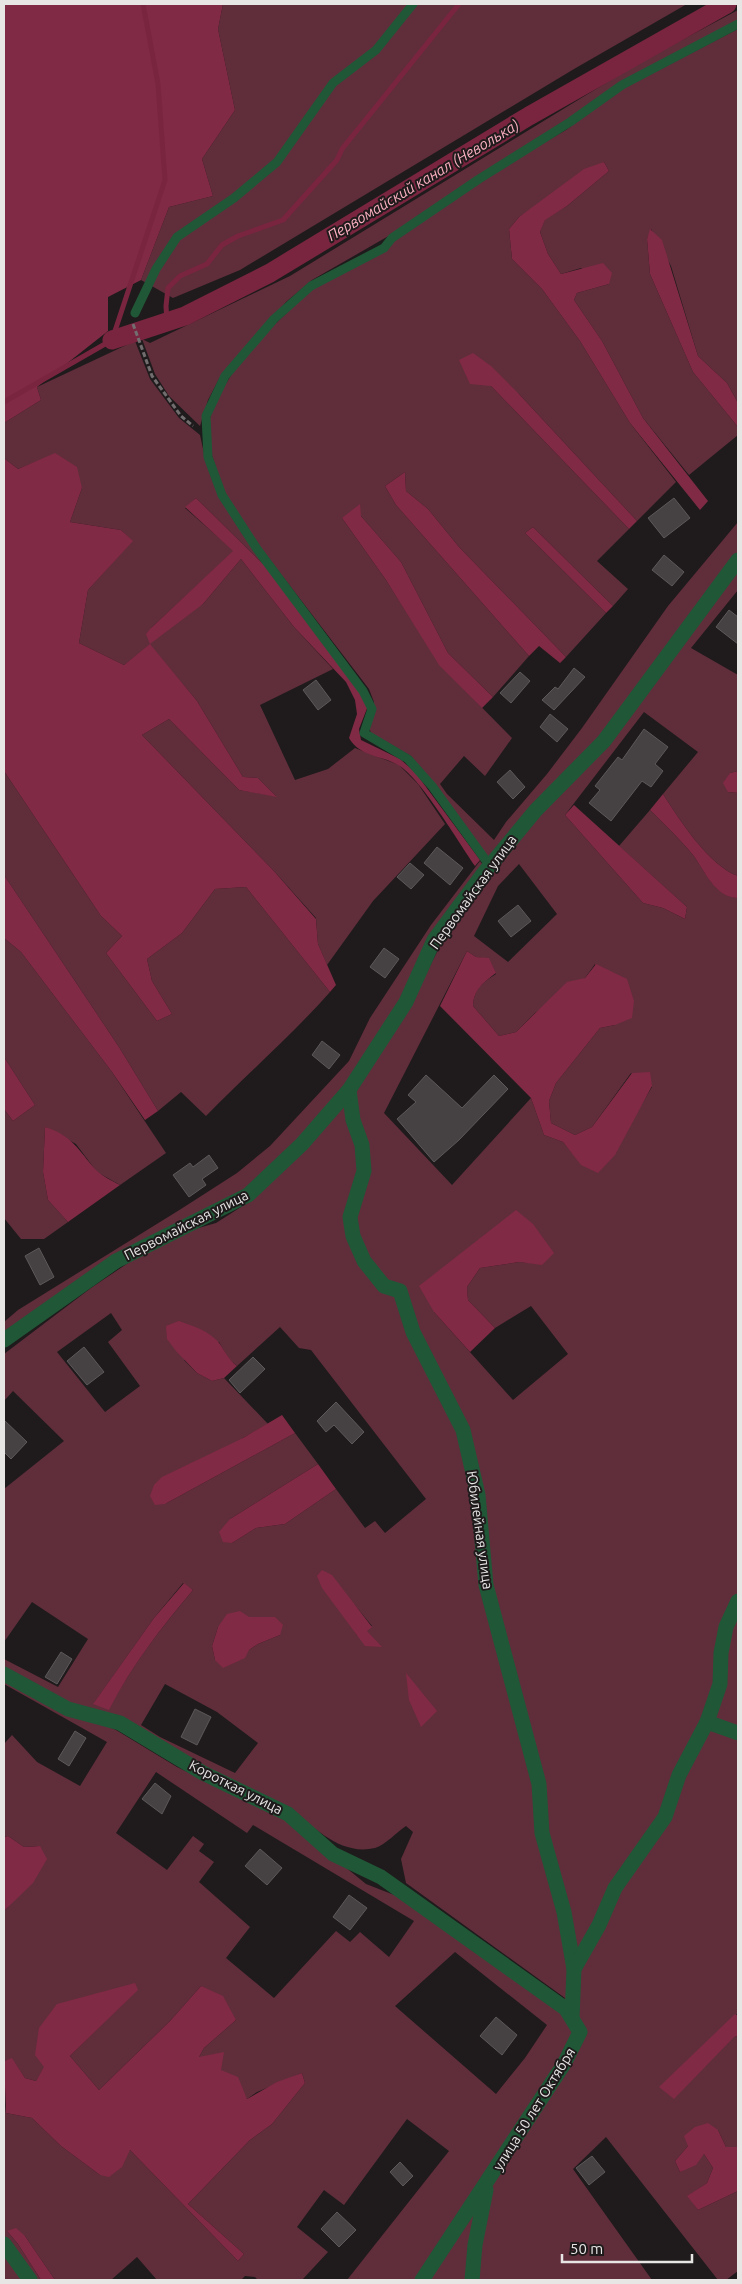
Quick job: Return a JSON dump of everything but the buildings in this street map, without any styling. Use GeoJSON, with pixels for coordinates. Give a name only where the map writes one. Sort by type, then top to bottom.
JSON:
{"type":"FeatureCollection","features":[{"type":"Feature","properties":{"kind":"street","name":"Первомайская улица"},"geometry":{"type":"LineString","coordinates":[[4,1340],[116,1261],[248,1195],[302,1144],[349,1090],[406,1002],[434,940],[490,866],[536,810],[604,741],[738,560]]}},
{"type":"Feature","properties":{"kind":"street","name":"Юбилейная улица"},"geometry":{"type":"LineString","coordinates":[[349,1090],[353,1120],[362,1145],[364,1171],[350,1217],[354,1236],[364,1261],[384,1286],[400,1291],[413,1332],[463,1430],[478,1495],[486,1585],[539,1784],[542,1833],[564,1912],[574,1969]]}},
{"type":"Feature","properties":{"kind":"street","name":"улица 50 лет Октября"},"geometry":{"type":"LineString","coordinates":[[422,2280],[487,2184],[564,2064],[580,2032],[572,2018],[574,1969],[599,1925],[616,1888],[665,1817],[679,1775],[706,1722],[720,1684],[721,1654],[726,1627],[738,1601]]}},
{"type":"Feature","properties":{"kind":"street","name":"Короткая улица"},"geometry":{"type":"LineString","coordinates":[[4,1674],[68,1708],[120,1723],[203,1773],[288,1814],[333,1854],[381,1877],[566,2008],[572,2018]]}},
{"type":"Feature","properties":{"kind":"street"},"geometry":{"type":"LineString","coordinates":[[706,1722],[738,1733]]}},
{"type":"Feature","properties":{"kind":"street"},"geometry":{"type":"LineString","coordinates":[[472,2280],[475,2245],[487,2184]]}},
{"type":"Feature","properties":{"kind":"street"},"geometry":{"type":"LineString","coordinates":[[4,2244],[30,2280]]}},
{"type":"Feature","properties":{"kind":"lane"},"geometry":{"type":"LineString","coordinates":[[135,313],[156,269],[177,237],[234,198],[277,162],[334,83],[376,50],[413,4]]}},
{"type":"Feature","properties":{"kind":"lane"},"geometry":{"type":"LineString","coordinates":[[490,866],[432,786],[408,759],[364,733],[372,709],[363,691],[257,550],[222,495],[208,457],[205,433],[206,416],[225,376],[274,319],[311,286],[384,248],[392,238],[478,179],[570,122],[622,85],[738,24]]}},
{"type":"Feature","properties":{"kind":"path"},"geometry":{"type":"LineString","coordinates":[[135,313],[134,328],[152,376],[181,416],[205,433]]}},
{"type":"Feature","properties":{"kind":"shaded area"},"geometry":{"type":"Polygon","coordinates":[[[4,4],[223,4],[218,29],[235,110],[202,159],[213,196],[169,207],[141,280],[108,297],[108,331],[37,387],[41,400],[4,423],[4,4]]]}},
{"type":"Feature","properties":{"kind":"shaded area"},"geometry":{"type":"Polygon","coordinates":[[[223,4],[687,4],[574,69],[240,270],[173,298],[141,280],[169,207],[213,196],[202,159],[235,110],[218,29],[223,4]]]}},
{"type":"Feature","properties":{"kind":"shaded area"},"geometry":{"type":"Polygon","coordinates":[[[738,10],[738,21],[568,119],[392,234],[312,280],[286,302],[219,379],[208,400],[200,426],[169,396],[155,374],[142,339],[150,343],[290,276],[637,64],[738,10]]]}},
{"type":"Feature","properties":{"kind":"shaded area"},"geometry":{"type":"Polygon","coordinates":[[[738,29],[738,403],[727,383],[698,356],[671,266],[651,229],[647,239],[650,274],[693,372],[738,427],[738,435],[689,475],[643,418],[602,341],[574,300],[577,293],[609,284],[581,268],[561,274],[548,254],[540,232],[545,219],[567,206],[609,171],[604,162],[519,217],[509,229],[512,259],[542,289],[580,341],[630,423],[676,482],[637,521],[519,394],[491,386],[629,529],[597,561],[628,589],[613,606],[533,527],[525,533],[606,613],[566,657],[459,547],[428,509],[406,491],[405,472],[385,486],[396,505],[529,656],[493,697],[448,653],[401,562],[361,516],[342,518],[386,580],[440,665],[512,738],[485,776],[464,756],[440,784],[447,794],[494,840],[506,822],[547,774],[582,728],[668,606],[738,522],[738,552],[600,739],[489,858],[411,756],[371,733],[369,727],[374,702],[369,689],[261,548],[225,495],[208,443],[209,422],[214,403],[233,372],[272,327],[312,289],[393,242],[501,168],[566,130],[622,89],[738,29]]]}},
{"type":"Feature","properties":{"kind":"shaded area"},"geometry":{"type":"Polygon","coordinates":[[[604,162],[609,171],[567,206],[545,220],[540,232],[548,254],[561,274],[603,263],[612,273],[609,284],[577,293],[574,300],[602,341],[643,418],[708,501],[700,510],[630,423],[580,341],[542,289],[512,259],[509,229],[519,217],[584,169],[604,162]]]}},
{"type":"Feature","properties":{"kind":"shaded area"},"geometry":{"type":"Polygon","coordinates":[[[650,229],[662,240],[698,356],[727,383],[738,403],[738,427],[693,372],[650,274],[647,239],[650,229]]]}},
{"type":"Feature","properties":{"kind":"shaded area"},"geometry":{"type":"Polygon","coordinates":[[[135,341],[150,379],[179,418],[200,435],[205,458],[221,500],[264,565],[196,498],[185,508],[234,551],[151,628],[203,604],[241,559],[294,627],[333,669],[260,705],[295,780],[328,769],[355,748],[399,765],[418,784],[445,824],[373,901],[327,965],[318,944],[316,918],[273,870],[142,735],[169,719],[239,790],[276,796],[258,778],[243,777],[197,701],[150,645],[124,665],[79,643],[88,590],[132,541],[121,530],[70,522],[82,488],[55,454],[18,469],[4,458],[4,423],[41,400],[37,387],[135,341]]]}},
{"type":"Feature","properties":{"kind":"shaded area"},"geometry":{"type":"Polygon","coordinates":[[[473,353],[491,366],[519,394],[637,521],[629,529],[491,386],[470,384],[459,360],[473,353]]]}},
{"type":"Feature","properties":{"kind":"shaded area"},"geometry":{"type":"Polygon","coordinates":[[[55,453],[77,467],[82,488],[70,522],[121,530],[133,541],[88,590],[79,643],[124,665],[150,644],[197,701],[243,777],[258,778],[277,797],[239,790],[169,719],[142,735],[273,870],[316,919],[318,944],[336,985],[330,992],[246,887],[215,889],[182,933],[147,959],[152,981],[172,1014],[157,1021],[106,953],[122,936],[101,916],[4,771],[4,458],[18,469],[55,453]]]}},
{"type":"Feature","properties":{"kind":"shaded area"},"geometry":{"type":"Polygon","coordinates":[[[405,472],[406,491],[428,509],[459,547],[566,657],[560,663],[539,646],[529,656],[396,505],[385,486],[405,472]]]}},
{"type":"Feature","properties":{"kind":"shaded area"},"geometry":{"type":"Polygon","coordinates":[[[196,498],[264,565],[360,690],[368,706],[359,729],[361,740],[400,759],[415,772],[480,860],[475,866],[428,796],[407,772],[398,765],[359,749],[349,738],[357,714],[355,700],[346,682],[294,627],[241,559],[203,604],[150,644],[146,634],[151,628],[233,551],[185,507],[196,498]]]}},
{"type":"Feature","properties":{"kind":"shaded area"},"geometry":{"type":"Polygon","coordinates":[[[360,504],[361,516],[401,562],[448,653],[493,697],[482,708],[439,665],[386,580],[342,518],[360,504]]]}},
{"type":"Feature","properties":{"kind":"shaded area"},"geometry":{"type":"Polygon","coordinates":[[[533,527],[613,606],[606,613],[525,533],[533,527]]]}},
{"type":"Feature","properties":{"kind":"shaded area"},"geometry":{"type":"Polygon","coordinates":[[[738,566],[738,590],[691,648],[738,675],[738,771],[730,773],[728,792],[738,793],[738,876],[727,871],[706,852],[686,828],[663,794],[698,752],[644,712],[565,815],[643,903],[663,908],[685,919],[687,907],[619,846],[650,810],[688,849],[717,888],[730,897],[738,898],[738,2016],[736,2014],[734,2037],[738,2036],[738,2147],[726,2147],[718,2130],[688,2146],[675,2161],[680,2172],[704,2154],[713,2168],[707,2183],[688,2196],[698,2210],[738,2191],[738,2271],[726,2280],[718,2280],[606,2137],[573,2169],[652,2280],[347,2280],[449,2151],[407,2119],[344,2205],[324,2190],[297,2227],[328,2252],[302,2280],[258,2280],[255,2277],[245,2276],[241,2280],[157,2280],[137,2257],[111,2280],[55,2280],[25,2236],[7,2231],[18,2244],[41,2280],[35,2280],[4,2239],[4,2097],[6,2113],[32,2118],[61,2146],[100,2175],[130,2150],[238,2261],[244,2254],[188,2204],[250,2140],[272,2124],[305,2083],[302,2073],[257,2092],[247,2099],[221,2070],[199,2057],[204,2048],[236,2020],[201,1986],[170,2021],[99,2090],[70,2056],[137,1990],[45,2067],[36,2081],[25,2078],[12,2059],[4,2061],[4,1911],[8,1907],[40,1846],[24,1847],[8,1836],[4,1837],[4,1744],[12,1735],[37,1762],[80,1786],[107,1742],[4,1684],[4,1679],[116,1730],[177,1767],[274,1814],[295,1826],[366,1884],[402,1898],[557,2010],[565,1998],[406,1883],[401,1859],[413,1832],[406,1826],[375,1848],[351,1848],[340,1844],[319,1832],[291,1809],[64,1700],[4,1667],[4,1659],[58,1687],[88,1639],[32,1602],[4,1642],[4,1489],[64,1441],[13,1391],[4,1401],[4,1354],[91,1288],[143,1253],[195,1229],[216,1223],[252,1200],[412,1002],[449,928],[738,566]],[[519,864],[498,886],[474,936],[508,962],[557,914],[519,864]],[[467,951],[384,1113],[452,1185],[531,1098],[544,1135],[563,1142],[582,1165],[640,1107],[652,1087],[631,1073],[592,1127],[575,1135],[551,1123],[549,1101],[556,1083],[600,1028],[615,1025],[595,964],[585,978],[535,1013],[516,1032],[499,1036],[473,1006],[477,991],[487,980],[496,974],[489,959],[476,957],[467,951]],[[516,1211],[434,1312],[513,1400],[568,1354],[531,1306],[495,1328],[468,1300],[467,1287],[480,1268],[519,1262],[542,1264],[516,1211]],[[111,1313],[57,1352],[105,1412],[140,1386],[108,1342],[122,1330],[111,1313]],[[280,1327],[237,1366],[229,1359],[219,1342],[184,1360],[197,1373],[212,1381],[224,1378],[268,1424],[243,1438],[165,1504],[295,1433],[318,1464],[230,1519],[232,1543],[256,1528],[285,1524],[336,1489],[365,1528],[375,1521],[385,1533],[426,1499],[311,1350],[299,1348],[280,1327]],[[183,1583],[154,1618],[94,1703],[109,1709],[127,1677],[148,1647],[193,1590],[183,1583]],[[354,1604],[351,1624],[357,1635],[372,1626],[354,1604]],[[249,1617],[218,1627],[212,1646],[215,1660],[249,1650],[280,1635],[275,1617],[249,1617]],[[165,1684],[141,1725],[160,1737],[235,1773],[258,1743],[217,1712],[165,1684]],[[156,1772],[116,1833],[167,1870],[193,1836],[204,1844],[199,1851],[214,1862],[199,1882],[250,1927],[226,1958],[274,1998],[336,1931],[350,1942],[360,1932],[389,1957],[414,1921],[253,1825],[247,1833],[156,1772]],[[455,1952],[395,2006],[496,2094],[525,2058],[547,2025],[455,1952]]]}},
{"type":"Feature","properties":{"kind":"shaded area"},"geometry":{"type":"Polygon","coordinates":[[[4,771],[101,916],[122,936],[106,953],[157,1021],[172,1014],[152,981],[147,959],[182,933],[215,889],[246,887],[330,992],[206,1116],[181,1092],[158,1111],[119,1047],[4,875],[4,771]]]}},
{"type":"Feature","properties":{"kind":"shaded area"},"geometry":{"type":"Polygon","coordinates":[[[738,771],[738,793],[728,792],[723,783],[730,773],[738,771]]]}},
{"type":"Feature","properties":{"kind":"shaded area"},"geometry":{"type":"Polygon","coordinates":[[[663,794],[686,828],[706,852],[727,871],[738,876],[738,898],[723,894],[717,889],[688,849],[650,810],[663,794]]]}},
{"type":"Feature","properties":{"kind":"shaded area"},"geometry":{"type":"Polygon","coordinates":[[[574,805],[687,907],[685,919],[663,908],[643,903],[565,815],[574,805]]]}},
{"type":"Feature","properties":{"kind":"shaded area"},"geometry":{"type":"Polygon","coordinates":[[[480,861],[483,865],[404,1000],[343,1087],[298,1141],[244,1191],[4,1336],[4,1322],[18,1310],[237,1173],[270,1146],[349,1061],[370,1018],[431,925],[480,861]]]}},
{"type":"Feature","properties":{"kind":"shaded area"},"geometry":{"type":"Polygon","coordinates":[[[4,875],[119,1047],[158,1111],[145,1120],[112,1072],[21,952],[4,938],[4,875]]]}},
{"type":"Feature","properties":{"kind":"shaded area"},"geometry":{"type":"Polygon","coordinates":[[[4,938],[21,952],[112,1072],[166,1153],[120,1185],[97,1172],[76,1144],[45,1127],[43,1172],[48,1200],[68,1222],[44,1239],[21,1239],[4,1218],[4,1109],[13,1121],[35,1105],[4,1057],[4,938]]]}},
{"type":"Feature","properties":{"kind":"shaded area"},"geometry":{"type":"Polygon","coordinates":[[[467,951],[476,957],[489,958],[496,973],[483,983],[477,991],[473,1006],[499,1036],[516,1032],[567,982],[585,978],[596,964],[627,979],[634,1001],[632,1018],[615,1025],[600,1028],[556,1083],[549,1101],[551,1123],[575,1135],[592,1127],[632,1073],[650,1072],[652,1086],[615,1155],[598,1173],[581,1165],[563,1142],[544,1135],[531,1098],[440,1006],[467,951]]]}},
{"type":"Feature","properties":{"kind":"shaded area"},"geometry":{"type":"Polygon","coordinates":[[[4,1057],[35,1105],[13,1121],[4,1109],[4,1057]]]}},
{"type":"Feature","properties":{"kind":"shaded area"},"geometry":{"type":"Polygon","coordinates":[[[45,1127],[69,1139],[98,1172],[120,1185],[68,1222],[48,1200],[43,1172],[45,1127]]]}},
{"type":"Feature","properties":{"kind":"shaded area"},"geometry":{"type":"Polygon","coordinates":[[[516,1210],[533,1224],[554,1253],[542,1265],[519,1262],[480,1268],[467,1287],[468,1300],[495,1328],[470,1352],[434,1312],[419,1286],[516,1210]]]}},
{"type":"Feature","properties":{"kind":"shaded area"},"geometry":{"type":"Polygon","coordinates":[[[179,1321],[201,1330],[216,1339],[237,1366],[224,1378],[212,1381],[197,1373],[167,1339],[166,1326],[179,1321]]]}},
{"type":"Feature","properties":{"kind":"shaded area"},"geometry":{"type":"Polygon","coordinates":[[[282,1415],[295,1433],[165,1504],[155,1505],[150,1496],[154,1485],[162,1477],[243,1438],[282,1415]]]}},
{"type":"Feature","properties":{"kind":"shaded area"},"geometry":{"type":"Polygon","coordinates":[[[318,1464],[336,1489],[285,1524],[256,1528],[232,1543],[223,1542],[219,1532],[230,1519],[318,1464]]]}},
{"type":"Feature","properties":{"kind":"shaded area"},"geometry":{"type":"Polygon","coordinates":[[[322,1570],[332,1575],[372,1627],[367,1631],[382,1647],[365,1646],[322,1588],[317,1576],[322,1570]]]}},
{"type":"Feature","properties":{"kind":"shaded area"},"geometry":{"type":"Polygon","coordinates":[[[184,1583],[193,1590],[148,1647],[127,1678],[109,1710],[93,1704],[154,1618],[184,1583]]]}},
{"type":"Feature","properties":{"kind":"shaded area"},"geometry":{"type":"Polygon","coordinates":[[[240,1611],[249,1617],[275,1617],[283,1625],[280,1635],[258,1644],[249,1650],[245,1658],[223,1668],[215,1660],[212,1646],[218,1627],[227,1614],[240,1611]]]}},
{"type":"Feature","properties":{"kind":"shaded area"},"geometry":{"type":"Polygon","coordinates":[[[406,1673],[437,1711],[421,1727],[409,1700],[406,1673]]]}},
{"type":"Feature","properties":{"kind":"shaded area"},"geometry":{"type":"Polygon","coordinates":[[[8,1836],[24,1847],[40,1846],[47,1859],[33,1883],[4,1911],[4,1837],[8,1836]]]}},
{"type":"Feature","properties":{"kind":"shaded area"},"geometry":{"type":"Polygon","coordinates":[[[135,1983],[138,1990],[70,2056],[99,2090],[170,2021],[201,1986],[223,1996],[236,2020],[204,2048],[199,2057],[224,2052],[221,2070],[238,2077],[247,2099],[277,2082],[302,2073],[305,2083],[272,2124],[250,2140],[188,2204],[244,2254],[238,2261],[130,2150],[122,2167],[109,2177],[100,2175],[61,2146],[32,2118],[6,2113],[4,2061],[12,2058],[25,2078],[36,2081],[44,2067],[35,2055],[39,2028],[57,2004],[135,1983]]]}},
{"type":"Feature","properties":{"kind":"shaded area"},"geometry":{"type":"Polygon","coordinates":[[[735,2014],[738,2016],[738,2036],[734,2037],[674,2099],[659,2087],[735,2014]]]}},
{"type":"Feature","properties":{"kind":"shaded area"},"geometry":{"type":"Polygon","coordinates":[[[708,2123],[718,2130],[726,2147],[738,2147],[738,2191],[698,2210],[687,2196],[707,2183],[713,2168],[704,2154],[696,2165],[680,2172],[675,2161],[688,2146],[684,2136],[695,2127],[708,2123]]]}},
{"type":"Feature","properties":{"kind":"shaded area"},"geometry":{"type":"Polygon","coordinates":[[[16,2228],[25,2236],[55,2280],[41,2280],[18,2244],[7,2231],[16,2228]]]}},
{"type":"Feature","properties":{"kind":"shaded area"},"geometry":{"type":"Polygon","coordinates":[[[4,2248],[28,2280],[4,2280],[4,2248]]]}},
{"type":"Feature","properties":{"kind":"waterway"},"geometry":{"type":"LineString","coordinates":[[4,402],[112,340],[165,180],[158,84],[143,4]]}},
{"type":"Feature","properties":{"kind":"waterway"},"geometry":{"type":"LineString","coordinates":[[167,322],[168,288],[180,276],[207,264],[222,245],[238,236],[283,220],[337,160],[342,149],[459,4]]}},
{"type":"Feature","properties":{"kind":"waterway","name":"Первомайский канал (Неволька)"},"geometry":{"type":"LineString","coordinates":[[112,340],[185,316],[270,273],[529,116],[727,4]]}}]}
